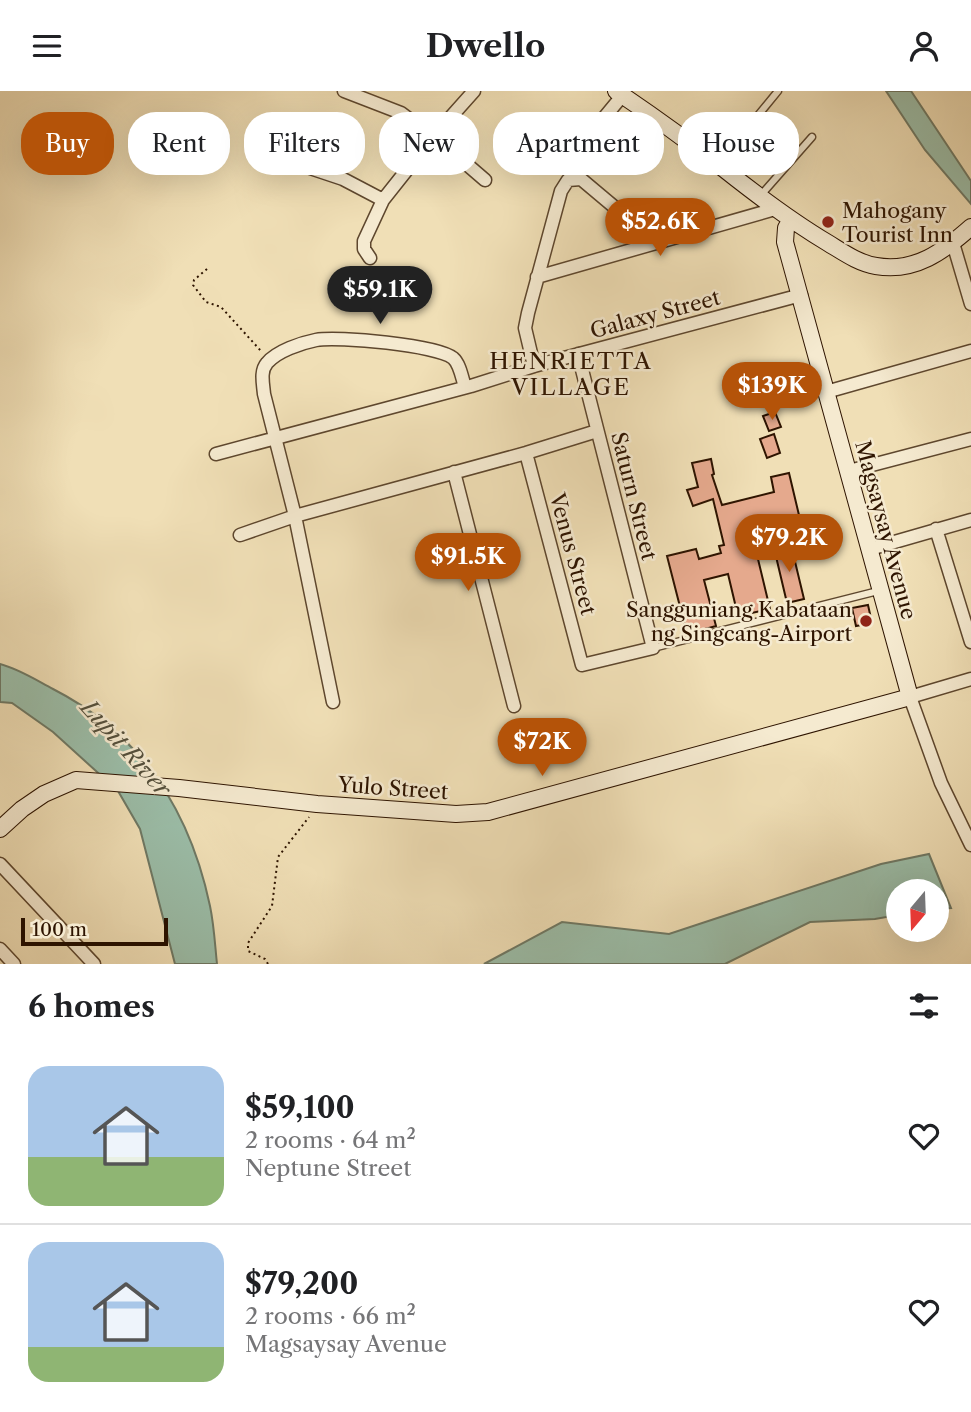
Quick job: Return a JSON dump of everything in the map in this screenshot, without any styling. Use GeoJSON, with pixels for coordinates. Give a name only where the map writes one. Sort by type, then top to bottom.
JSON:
{"type":"FeatureCollection","features":[{"type":"Feature","properties":{"kind":"street"},"geometry":{"type":"LineString","coordinates":[[344,91],[398,112]]}},
{"type":"Feature","properties":{"kind":"street"},"geometry":{"type":"LineString","coordinates":[[455,112],[474,91]]}},
{"type":"Feature","properties":{"kind":"street"},"geometry":{"type":"LineString","coordinates":[[607,112],[619,93],[678,136]]}},
{"type":"Feature","properties":{"kind":"street"},"geometry":{"type":"LineString","coordinates":[[331,175],[383,200]]}},
{"type":"Feature","properties":{"kind":"street"},"geometry":{"type":"LineString","coordinates":[[370,258],[364,249],[364,241],[383,200],[403,175]]}},
{"type":"Feature","properties":{"kind":"street"},"geometry":{"type":"LineString","coordinates":[[479,175],[485,180]]}},
{"type":"Feature","properties":{"kind":"street"},"geometry":{"type":"LineString","coordinates":[[731,175],[790,221],[855,259],[876,266],[897,267],[926,261],[969,229]]}},
{"type":"Feature","properties":{"kind":"street"},"geometry":{"type":"LineString","coordinates":[[534,366],[525,328],[561,191],[568,180],[581,179],[656,242]]}},
{"type":"Feature","properties":{"kind":"street"},"geometry":{"type":"LineString","coordinates":[[537,277],[775,209]]}},
{"type":"Feature","properties":{"kind":"street","name":"Magsaysay Avenue"},"geometry":{"type":"LineString","coordinates":[[790,221],[786,228],[785,242],[910,697],[941,783],[971,845]]}},
{"type":"Feature","properties":{"kind":"street"},"geometry":{"type":"LineString","coordinates":[[953,243],[971,304]]}},
{"type":"Feature","properties":{"kind":"street","name":"Galaxy Street"},"geometry":{"type":"LineString","coordinates":[[216,454],[801,295]]}},
{"type":"Feature","properties":{"kind":"street"},"geometry":{"type":"LineString","coordinates":[[333,702],[295,516],[264,394],[262,374],[267,363],[280,353],[317,340],[362,340],[445,352],[457,361],[465,387]]}},
{"type":"Feature","properties":{"kind":"street"},"geometry":{"type":"LineString","coordinates":[[826,392],[971,351]]}},
{"type":"Feature","properties":{"kind":"street","name":"Saturn Street"},"geometry":{"type":"LineString","coordinates":[[578,354],[653,648]]}},
{"type":"Feature","properties":{"kind":"street"},"geometry":{"type":"LineString","coordinates":[[240,534],[597,431]]}},
{"type":"Feature","properties":{"kind":"street"},"geometry":{"type":"LineString","coordinates":[[849,471],[971,439]]}},
{"type":"Feature","properties":{"kind":"street","name":"Venus Street"},"geometry":{"type":"LineString","coordinates":[[526,453],[582,665],[653,648]]}},
{"type":"Feature","properties":{"kind":"street"},"geometry":{"type":"LineString","coordinates":[[454,472],[514,706]]}},
{"type":"Feature","properties":{"kind":"street"},"geometry":{"type":"LineString","coordinates":[[870,549],[971,520]]}},
{"type":"Feature","properties":{"kind":"street"},"geometry":{"type":"LineString","coordinates":[[936,529],[971,642]]}},
{"type":"Feature","properties":{"kind":"street"},"geometry":{"type":"LineString","coordinates":[[910,697],[971,679]]}},
{"type":"Feature","properties":{"kind":"street","name":"Yulo Street"},"geometry":{"type":"LineString","coordinates":[[0,829],[44,794],[76,781],[169,787],[317,804],[456,814],[488,812],[910,697]]}},
{"type":"Feature","properties":{"kind":"street"},"geometry":{"type":"LineString","coordinates":[[0,864],[94,964]]}},
{"type":"Feature","properties":{"kind":"street"},"geometry":{"type":"LineString","coordinates":[[0,949],[14,964]]}},
{"type":"Feature","properties":{"kind":"lane"},"geometry":{"type":"LineString","coordinates":[[761,112],[778,91]]}},
{"type":"Feature","properties":{"kind":"lane"},"geometry":{"type":"LineString","coordinates":[[760,197],[812,137]]}},
{"type":"Feature","properties":{"kind":"lane"},"geometry":{"type":"LineString","coordinates":[[653,648],[880,591]]}},
{"type":"Feature","properties":{"kind":"path"},"geometry":{"type":"LineString","coordinates":[[207,269],[194,280],[193,285],[206,302],[221,306],[261,350]]}},
{"type":"Feature","properties":{"kind":"path"},"geometry":{"type":"LineString","coordinates":[[268,964],[265,959],[248,951],[248,943],[272,906],[278,857],[304,826],[317,804]]}},
{"type":"Feature","properties":{"kind":"water"},"geometry":{"type":"Polygon","coordinates":[[[886,91],[911,91],[971,181],[971,204],[925,150],[886,91]]]}},
{"type":"Feature","properties":{"kind":"water","name":"Lupit River"},"geometry":{"type":"Polygon","coordinates":[[[0,664],[27,675],[84,707],[136,752],[157,779],[175,807],[201,871],[211,913],[217,964],[175,964],[140,829],[118,791],[53,732],[12,703],[0,702],[0,664]]]}},
{"type":"Feature","properties":{"kind":"water"},"geometry":{"type":"Polygon","coordinates":[[[929,854],[939,879],[886,879],[886,917],[810,922],[725,964],[484,964],[562,922],[669,934],[881,864],[929,854]]]}},
{"type":"Feature","properties":{"kind":"building"},"geometry":{"type":"Polygon","coordinates":[[[804,367],[808,384],[775,392],[771,374],[804,367]]]}},
{"type":"Feature","properties":{"kind":"building"},"geometry":{"type":"Polygon","coordinates":[[[775,412],[781,427],[769,431],[763,416],[775,412]]]}},
{"type":"Feature","properties":{"kind":"building"},"geometry":{"type":"Polygon","coordinates":[[[774,434],[780,453],[767,458],[760,439],[774,434]]]}},
{"type":"Feature","properties":{"kind":"building"},"geometry":{"type":"Polygon","coordinates":[[[711,459],[712,475],[722,505],[774,492],[771,477],[789,473],[803,532],[784,536],[782,528],[746,537],[752,556],[757,555],[770,609],[738,616],[728,574],[704,580],[716,626],[687,634],[667,556],[696,549],[699,559],[721,553],[719,546],[724,545],[713,499],[693,506],[687,490],[698,487],[692,463],[711,459]]]}},
{"type":"Feature","properties":{"kind":"building"},"geometry":{"type":"Polygon","coordinates":[[[791,545],[804,599],[787,603],[774,548],[791,545]]]}},
{"type":"Feature","properties":{"kind":"building"},"geometry":{"type":"Polygon","coordinates":[[[868,605],[872,623],[856,626],[852,608],[868,605]]]}},
{"type":"Feature","properties":{"kind":"place","name":"Mahogany Tourist Inn"},"geometry":{"type":"Point","coordinates":[828,222]}},
{"type":"Feature","properties":{"kind":"place","name":"Sangguniang Kabataan ng Singcang-Airport"},"geometry":{"type":"Point","coordinates":[866,621]}},
{"type":"Feature","properties":{"kind":"district","name":"HENRIETTA VILLAGE"},"geometry":{"type":"Point","coordinates":[571,374]}}]}
